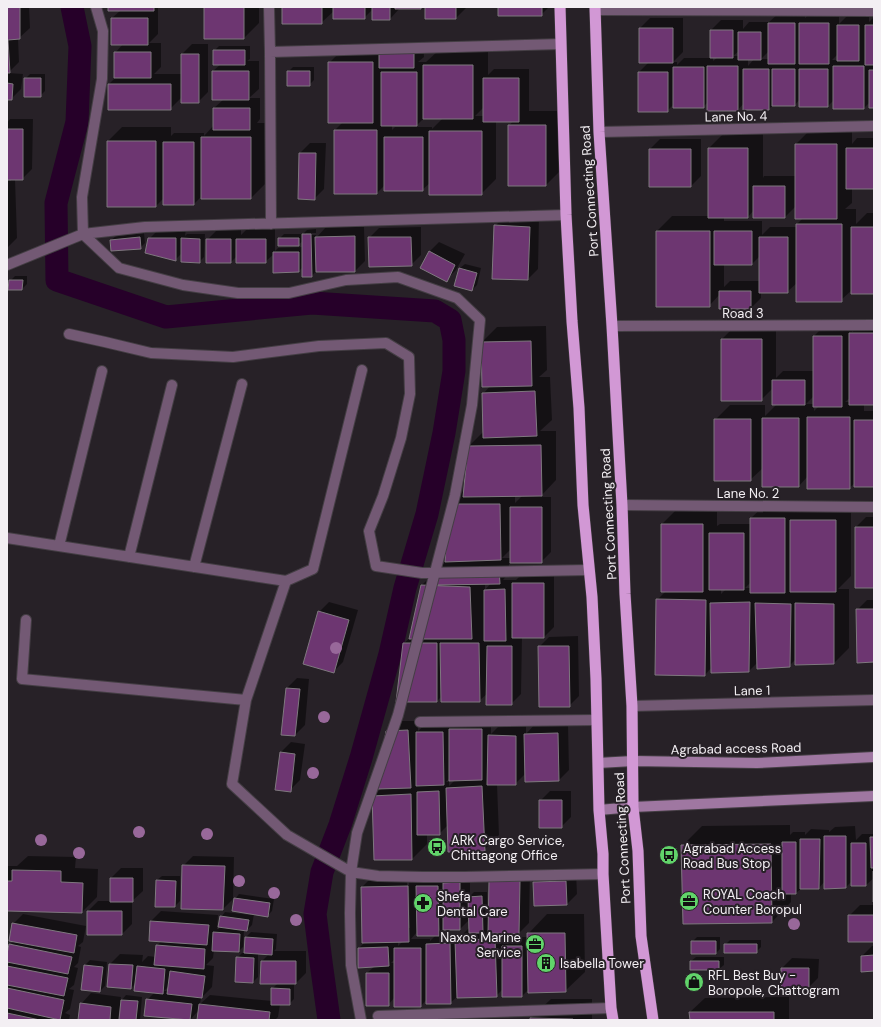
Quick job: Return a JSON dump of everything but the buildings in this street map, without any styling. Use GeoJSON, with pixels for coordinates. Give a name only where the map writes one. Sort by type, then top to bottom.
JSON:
{"type":"FeatureCollection","features":[{"type":"Feature","properties":{"kind":"highway","name":"Port Connecting Road"},"geometry":{"type":"LineString","coordinates":[[560,7],[566,215],[579,408],[583,505],[596,679],[603,874],[613,1020]]}},
{"type":"Feature","properties":{"kind":"highway","name":"Port Connecting Road"},"geometry":{"type":"LineString","coordinates":[[595,8],[599,132],[612,326],[632,706],[633,807],[638,851],[641,936],[653,1020]]}},
{"type":"Feature","properties":{"kind":"main road","name":"Agrabad access Road"},"geometry":{"type":"LineString","coordinates":[[598,763],[632,761],[757,763],[874,757]]}},
{"type":"Feature","properties":{"kind":"main road"},"geometry":{"type":"LineString","coordinates":[[600,810],[633,807],[874,796]]}},
{"type":"Feature","properties":{"kind":"street"},"geometry":{"type":"LineString","coordinates":[[96,7],[103,31],[102,79],[82,197],[83,234],[119,268],[183,285],[238,293],[289,293],[346,280],[398,277],[457,298],[480,320],[472,405],[455,494],[398,716],[357,833],[351,872],[351,965],[361,1020]]}},
{"type":"Feature","properties":{"kind":"street"},"geometry":{"type":"LineString","coordinates":[[269,7],[271,224]]}},
{"type":"Feature","properties":{"kind":"street"},"geometry":{"type":"LineString","coordinates":[[595,8],[874,11]]}},
{"type":"Feature","properties":{"kind":"street"},"geometry":{"type":"LineString","coordinates":[[270,52],[561,44]]}},
{"type":"Feature","properties":{"kind":"street","name":"Lane No. 4"},"geometry":{"type":"LineString","coordinates":[[599,132],[874,126]]}},
{"type":"Feature","properties":{"kind":"street"},"geometry":{"type":"LineString","coordinates":[[7,265],[83,234],[145,227],[566,215]]}},
{"type":"Feature","properties":{"kind":"street","name":"Road 3"},"geometry":{"type":"LineString","coordinates":[[612,326],[874,325]]}},
{"type":"Feature","properties":{"kind":"street"},"geometry":{"type":"LineString","coordinates":[[70,334],[151,353],[233,357],[319,346],[386,343],[409,357],[410,394],[401,438],[369,531],[376,566],[422,573],[589,570]]}},
{"type":"Feature","properties":{"kind":"street"},"geometry":{"type":"LineString","coordinates":[[7,538],[286,582],[313,569],[362,370]]}},
{"type":"Feature","properties":{"kind":"street"},"geometry":{"type":"LineString","coordinates":[[59,546],[102,371]]}},
{"type":"Feature","properties":{"kind":"street"},"geometry":{"type":"LineString","coordinates":[[194,567],[242,384]]}},
{"type":"Feature","properties":{"kind":"street"},"geometry":{"type":"LineString","coordinates":[[129,557],[172,385]]}},
{"type":"Feature","properties":{"kind":"street","name":"Lane No. 2"},"geometry":{"type":"LineString","coordinates":[[622,505],[874,507]]}},
{"type":"Feature","properties":{"kind":"street"},"geometry":{"type":"LineString","coordinates":[[286,582],[246,700],[232,784],[287,835],[351,872],[378,876],[464,877],[603,874]]}},
{"type":"Feature","properties":{"kind":"street"},"geometry":{"type":"LineString","coordinates":[[26,620],[22,678],[246,700]]}},
{"type":"Feature","properties":{"kind":"street","name":"Lane 1"},"geometry":{"type":"LineString","coordinates":[[632,706],[874,700]]}},
{"type":"Feature","properties":{"kind":"street"},"geometry":{"type":"LineString","coordinates":[[420,722],[597,720]]}},
{"type":"Feature","properties":{"kind":"street"},"geometry":{"type":"LineString","coordinates":[[378,1016],[611,1008]]}},
{"type":"Feature","properties":{"kind":"waterway"},"geometry":{"type":"LineString","coordinates":[[72,7],[80,46],[77,122],[56,203],[57,280],[166,317],[312,303],[435,311],[450,320],[454,340],[454,371],[444,433],[427,514],[405,588],[390,654],[361,758],[340,825],[322,872],[315,914],[329,1020]]}},
{"type":"Feature","properties":{"kind":"place","name":"ARK Cargo Service, Chittagong Office"},"geometry":{"type":"Point","coordinates":[437,847]}},
{"type":"Feature","properties":{"kind":"place","name":"Agrabad Access Road Bus Stop"},"geometry":{"type":"Point","coordinates":[669,855]}},
{"type":"Feature","properties":{"kind":"place","name":"ROYAL Coach Counter Boropul"},"geometry":{"type":"Point","coordinates":[689,901]}},
{"type":"Feature","properties":{"kind":"place","name":"Shefa Dental Care"},"geometry":{"type":"Point","coordinates":[423,903]}},
{"type":"Feature","properties":{"kind":"place","name":"Naxos Marine Service"},"geometry":{"type":"Point","coordinates":[535,944]}},
{"type":"Feature","properties":{"kind":"place","name":"Isabella Tower"},"geometry":{"type":"Point","coordinates":[546,963]}},
{"type":"Feature","properties":{"kind":"place","name":"RFL Best Buy - Boropole, Chattogram"},"geometry":{"type":"Point","coordinates":[694,982]}}]}
